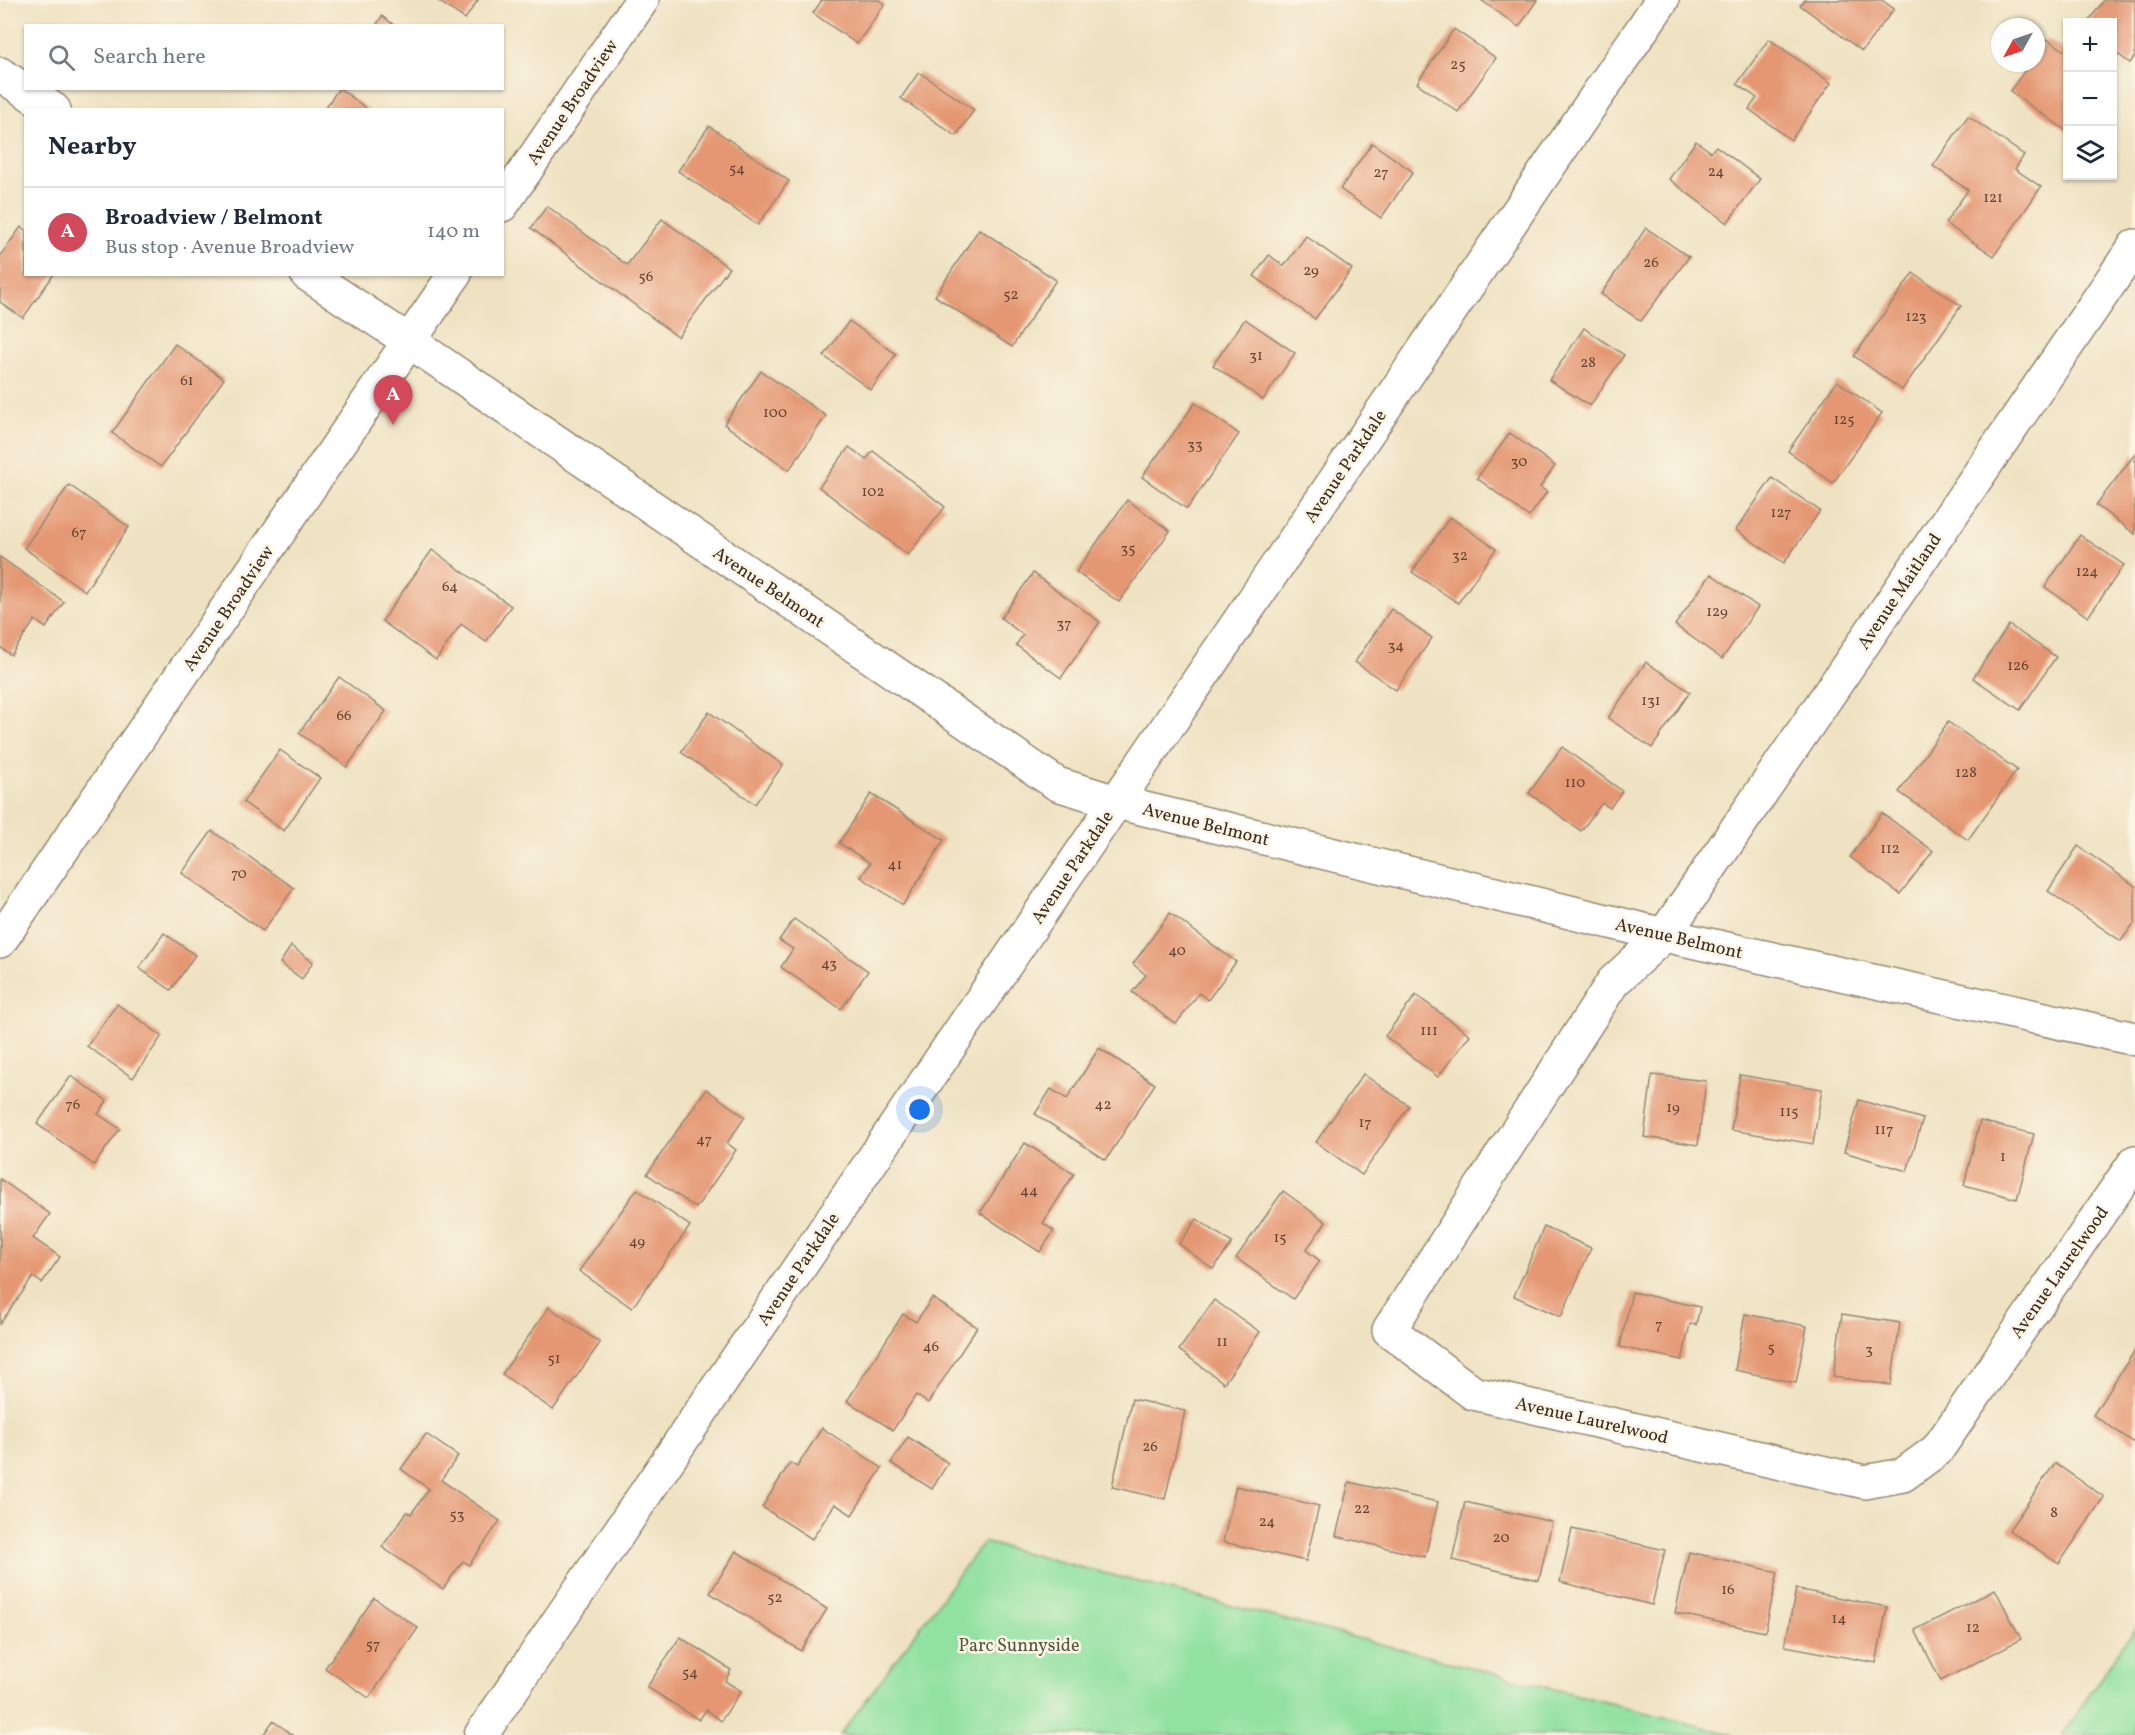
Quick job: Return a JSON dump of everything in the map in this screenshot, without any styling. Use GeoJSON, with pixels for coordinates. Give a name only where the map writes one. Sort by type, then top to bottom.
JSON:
{"type":"FeatureCollection","features":[{"type":"Feature","properties":{"kind":"street","name":"Avenue Broadview"},"geometry":{"type":"LineString","coordinates":[[504,202],[642,0]]}},
{"type":"Feature","properties":{"kind":"street","name":"Avenue Parkdale"},"geometry":{"type":"LineString","coordinates":[[481,1735],[1662,0]]}},
{"type":"Feature","properties":{"kind":"street"},"geometry":{"type":"LineString","coordinates":[[0,74],[51,108]]}},
{"type":"Feature","properties":{"kind":"street","name":"Avenue Maitland"},"geometry":{"type":"LineString","coordinates":[[1664,935],[2135,246]]}},
{"type":"Feature","properties":{"kind":"street","name":"Avenue Belmont"},"geometry":{"type":"LineString","coordinates":[[310,276],[410,340],[1057,784],[1116,802],[1664,935],[2135,1040]]}},
{"type":"Feature","properties":{"kind":"street","name":"Avenue Broadview"},"geometry":{"type":"LineString","coordinates":[[0,941],[454,276]]}},
{"type":"Feature","properties":{"kind":"street","name":"Avenue Laurelwood"},"geometry":{"type":"LineString","coordinates":[[1664,935],[1613,982],[1389,1330],[1473,1393],[1865,1482],[1904,1474],[1937,1450],[2135,1162]]}},
{"type":"Feature","properties":{"kind":"green space","name":"Parc Sunnyside"},"geometry":{"type":"Polygon","coordinates":[[[983,1542],[1734,1735],[840,1735],[983,1542]]]}},
{"type":"Feature","properties":{"kind":"green space"},"geometry":{"type":"Polygon","coordinates":[[[2135,1628],[2135,1735],[2062,1735],[2135,1628]]]}},
{"type":"Feature","properties":{"kind":"building"},"geometry":{"type":"Polygon","coordinates":[[[437,0],[478,0],[465,19],[437,0]]]}},
{"type":"Feature","properties":{"kind":"building"},"geometry":{"type":"Polygon","coordinates":[[[822,0],[879,0],[885,4],[857,44],[813,13],[822,0]]]}},
{"type":"Feature","properties":{"kind":"building"},"geometry":{"type":"Polygon","coordinates":[[[1481,0],[1537,0],[1519,27],[1481,0]]]}},
{"type":"Feature","properties":{"kind":"building"},"geometry":{"type":"Polygon","coordinates":[[[1804,0],[1882,0],[1894,9],[1862,51],[1800,5],[1804,0]]]}},
{"type":"Feature","properties":{"kind":"building"},"geometry":{"type":"Polygon","coordinates":[[[2104,0],[2135,0],[2135,56],[2130,63],[2117,54],[2117,18],[2091,18],[2104,0]]]}},
{"type":"Feature","properties":{"kind":"building"},"geometry":{"type":"Polygon","coordinates":[[[382,16],[392,24],[377,24],[382,16]]]}},
{"type":"Feature","properties":{"kind":"building"},"geometry":{"type":"Polygon","coordinates":[[[1454,29],[1496,58],[1458,112],[1417,83],[1454,29]]]}},
{"type":"Feature","properties":{"kind":"building"},"geometry":{"type":"Polygon","coordinates":[[[1769,39],[1831,83],[1791,140],[1749,109],[1757,98],[1737,84],[1769,39]]]}},
{"type":"Feature","properties":{"kind":"building"},"geometry":{"type":"Polygon","coordinates":[[[2047,39],[2063,50],[2063,128],[2010,91],[2024,72],[2045,72],[2045,42],[2047,39]]]}},
{"type":"Feature","properties":{"kind":"building"},"geometry":{"type":"Polygon","coordinates":[[[919,72],[974,110],[956,136],[901,98],[919,72]]]}},
{"type":"Feature","properties":{"kind":"building"},"geometry":{"type":"Polygon","coordinates":[[[338,90],[342,90],[366,108],[325,108],[338,90]]]}},
{"type":"Feature","properties":{"kind":"building"},"geometry":{"type":"Polygon","coordinates":[[[1968,116],[2024,155],[2015,169],[2041,187],[1994,256],[1945,223],[1968,190],[1933,166],[1968,116]]]}},
{"type":"Feature","properties":{"kind":"building"},"geometry":{"type":"Polygon","coordinates":[[[709,126],[789,181],[758,225],[678,171],[709,126]]]}},
{"type":"Feature","properties":{"kind":"building"},"geometry":{"type":"Polygon","coordinates":[[[1696,141],[1711,152],[1716,146],[1760,179],[1727,223],[1669,179],[1696,141]]]}},
{"type":"Feature","properties":{"kind":"building"},"geometry":{"type":"Polygon","coordinates":[[[1372,143],[1413,172],[1381,218],[1340,189],[1372,143]]]}},
{"type":"Feature","properties":{"kind":"building"},"geometry":{"type":"Polygon","coordinates":[[[547,206],[627,265],[662,219],[729,268],[678,337],[531,228],[547,206]]]}},
{"type":"Feature","properties":{"kind":"building"},"geometry":{"type":"Polygon","coordinates":[[[21,227],[24,229],[24,276],[53,276],[23,318],[0,302],[0,256],[21,227]]]}},
{"type":"Feature","properties":{"kind":"building"},"geometry":{"type":"Polygon","coordinates":[[[1646,228],[1689,257],[1641,321],[1601,294],[1646,228]]]}},
{"type":"Feature","properties":{"kind":"building"},"geometry":{"type":"Polygon","coordinates":[[[979,229],[1056,280],[1012,347],[935,296],[979,229]]]}},
{"type":"Feature","properties":{"kind":"building"},"geometry":{"type":"Polygon","coordinates":[[[1306,236],[1352,269],[1315,319],[1254,276],[1269,255],[1284,266],[1306,236]]]}},
{"type":"Feature","properties":{"kind":"building"},"geometry":{"type":"Polygon","coordinates":[[[1913,273],[1961,306],[1902,390],[1854,356],[1913,273]]]}},
{"type":"Feature","properties":{"kind":"building"},"geometry":{"type":"Polygon","coordinates":[[[1245,319],[1295,353],[1263,400],[1213,365],[1245,319]]]}},
{"type":"Feature","properties":{"kind":"building"},"geometry":{"type":"Polygon","coordinates":[[[849,321],[896,354],[871,390],[824,356],[849,321]]]}},
{"type":"Feature","properties":{"kind":"building"},"geometry":{"type":"Polygon","coordinates":[[[1584,328],[1624,355],[1590,406],[1549,380],[1584,328]]]}},
{"type":"Feature","properties":{"kind":"building"},"geometry":{"type":"Polygon","coordinates":[[[175,344],[224,379],[161,467],[112,433],[175,344]]]}},
{"type":"Feature","properties":{"kind":"building"},"geometry":{"type":"Polygon","coordinates":[[[761,371],[826,416],[789,470],[724,424],[761,371]]]}},
{"type":"Feature","properties":{"kind":"building"},"geometry":{"type":"Polygon","coordinates":[[[1837,381],[1882,413],[1833,483],[1788,451],[1837,381]]]}},
{"type":"Feature","properties":{"kind":"building"},"geometry":{"type":"Polygon","coordinates":[[[1195,403],[1239,434],[1187,509],[1142,477],[1195,403]]]}},
{"type":"Feature","properties":{"kind":"building"},"geometry":{"type":"Polygon","coordinates":[[[1510,433],[1555,466],[1540,487],[1547,492],[1529,517],[1477,478],[1510,433]]]}},
{"type":"Feature","properties":{"kind":"building"},"geometry":{"type":"Polygon","coordinates":[[[849,447],[866,460],[873,451],[945,507],[908,555],[819,487],[849,447]]]}},
{"type":"Feature","properties":{"kind":"building"},"geometry":{"type":"Polygon","coordinates":[[[2135,454],[2135,534],[2096,505],[2135,454]]]}},
{"type":"Feature","properties":{"kind":"building"},"geometry":{"type":"Polygon","coordinates":[[[1772,478],[1820,511],[1784,563],[1736,530],[1772,478]]]}},
{"type":"Feature","properties":{"kind":"building"},"geometry":{"type":"Polygon","coordinates":[[[69,485],[129,527],[85,591],[24,548],[69,485]]]}},
{"type":"Feature","properties":{"kind":"building"},"geometry":{"type":"Polygon","coordinates":[[[1127,500],[1170,531],[1119,602],[1076,572],[1127,500]]]}},
{"type":"Feature","properties":{"kind":"building"},"geometry":{"type":"Polygon","coordinates":[[[1450,517],[1496,549],[1458,603],[1412,572],[1450,517]]]}},
{"type":"Feature","properties":{"kind":"building"},"geometry":{"type":"Polygon","coordinates":[[[2080,535],[2124,565],[2088,617],[2045,587],[2080,535]]]}},
{"type":"Feature","properties":{"kind":"building"},"geometry":{"type":"Polygon","coordinates":[[[432,550],[511,606],[486,642],[461,624],[436,660],[382,621],[432,550]]]}},
{"type":"Feature","properties":{"kind":"building"},"geometry":{"type":"Polygon","coordinates":[[[0,557],[64,602],[46,628],[35,620],[11,655],[0,647],[0,557]]]}},
{"type":"Feature","properties":{"kind":"building"},"geometry":{"type":"Polygon","coordinates":[[[1033,573],[1100,622],[1061,678],[1016,645],[1023,635],[1001,618],[1033,573]]]}},
{"type":"Feature","properties":{"kind":"building"},"geometry":{"type":"Polygon","coordinates":[[[1711,574],[1758,607],[1722,659],[1675,625],[1711,574]]]}},
{"type":"Feature","properties":{"kind":"building"},"geometry":{"type":"Polygon","coordinates":[[[1391,609],[1432,638],[1396,690],[1355,662],[1391,609]]]}},
{"type":"Feature","properties":{"kind":"building"},"geometry":{"type":"Polygon","coordinates":[[[2009,625],[2056,657],[2020,710],[1973,678],[2009,625]]]}},
{"type":"Feature","properties":{"kind":"building"},"geometry":{"type":"Polygon","coordinates":[[[1646,662],[1690,692],[1652,748],[1608,718],[1646,662]]]}},
{"type":"Feature","properties":{"kind":"building"},"geometry":{"type":"Polygon","coordinates":[[[339,677],[386,711],[347,767],[299,733],[339,677]]]}},
{"type":"Feature","properties":{"kind":"building"},"geometry":{"type":"Polygon","coordinates":[[[709,712],[783,765],[755,804],[681,752],[709,712]]]}},
{"type":"Feature","properties":{"kind":"building"},"geometry":{"type":"Polygon","coordinates":[[[1948,722],[2017,770],[1968,840],[1899,792],[1948,722]]]}},
{"type":"Feature","properties":{"kind":"building"},"geometry":{"type":"Polygon","coordinates":[[[1562,747],[1622,791],[1610,808],[1602,803],[1581,831],[1529,793],[1562,747]]]}},
{"type":"Feature","properties":{"kind":"building"},"geometry":{"type":"Polygon","coordinates":[[[280,750],[320,778],[284,831],[243,802],[280,750]]]}},
{"type":"Feature","properties":{"kind":"building"},"geometry":{"type":"Polygon","coordinates":[[[871,794],[944,840],[903,905],[861,877],[870,863],[839,843],[871,794]]]}},
{"type":"Feature","properties":{"kind":"building"},"geometry":{"type":"Polygon","coordinates":[[[1882,813],[1933,851],[1900,894],[1850,857],[1882,813]]]}},
{"type":"Feature","properties":{"kind":"building"},"geometry":{"type":"Polygon","coordinates":[[[212,831],[294,888],[263,931],[182,873],[212,831]]]}},
{"type":"Feature","properties":{"kind":"building"},"geometry":{"type":"Polygon","coordinates":[[[2078,846],[2135,886],[2135,922],[2121,941],[2048,891],[2078,846]]]}},
{"type":"Feature","properties":{"kind":"building"},"geometry":{"type":"Polygon","coordinates":[[[1170,913],[1236,962],[1208,1000],[1199,993],[1176,1024],[1132,992],[1146,975],[1133,964],[1170,913]]]}},
{"type":"Feature","properties":{"kind":"building"},"geometry":{"type":"Polygon","coordinates":[[[794,919],[868,971],[841,1009],[781,967],[793,949],[779,940],[794,919]]]}},
{"type":"Feature","properties":{"kind":"building"},"geometry":{"type":"Polygon","coordinates":[[[164,933],[195,955],[171,990],[139,968],[164,933]]]}},
{"type":"Feature","properties":{"kind":"building"},"geometry":{"type":"Polygon","coordinates":[[[291,946],[313,962],[302,979],[280,963],[291,946]]]}},
{"type":"Feature","properties":{"kind":"building"},"geometry":{"type":"Polygon","coordinates":[[[1416,995],[1470,1035],[1438,1077],[1385,1036],[1416,995]]]}},
{"type":"Feature","properties":{"kind":"building"},"geometry":{"type":"Polygon","coordinates":[[[117,1004],[162,1036],[133,1078],[87,1046],[117,1004]]]}},
{"type":"Feature","properties":{"kind":"building"},"geometry":{"type":"Polygon","coordinates":[[[1099,1048],[1155,1084],[1106,1160],[1035,1114],[1051,1089],[1067,1099],[1099,1048]]]}},
{"type":"Feature","properties":{"kind":"building"},"geometry":{"type":"Polygon","coordinates":[[[1363,1074],[1409,1106],[1362,1175],[1316,1142],[1363,1074]]]}},
{"type":"Feature","properties":{"kind":"building"},"geometry":{"type":"Polygon","coordinates":[[[1652,1075],[1706,1081],[1698,1145],[1644,1137],[1652,1075]]]}},
{"type":"Feature","properties":{"kind":"building"},"geometry":{"type":"Polygon","coordinates":[[[1740,1075],[1822,1089],[1813,1144],[1731,1130],[1740,1075]]]}},
{"type":"Feature","properties":{"kind":"building"},"geometry":{"type":"Polygon","coordinates":[[[71,1076],[107,1101],[98,1114],[120,1129],[94,1165],[37,1124],[71,1076]]]}},
{"type":"Feature","properties":{"kind":"building"},"geometry":{"type":"Polygon","coordinates":[[[706,1089],[745,1117],[727,1143],[736,1150],[696,1208],[647,1174],[706,1089]]]}},
{"type":"Feature","properties":{"kind":"building"},"geometry":{"type":"Polygon","coordinates":[[[1859,1100],[1923,1119],[1907,1171],[1844,1152],[1859,1100]]]}},
{"type":"Feature","properties":{"kind":"building"},"geometry":{"type":"Polygon","coordinates":[[[1980,1121],[2034,1134],[2017,1199],[1964,1185],[1980,1121]]]}},
{"type":"Feature","properties":{"kind":"building"},"geometry":{"type":"Polygon","coordinates":[[[1025,1143],[1074,1174],[1043,1223],[1054,1231],[1040,1252],[980,1213],[1025,1143]]]}},
{"type":"Feature","properties":{"kind":"building"},"geometry":{"type":"Polygon","coordinates":[[[0,1179],[50,1214],[33,1238],[60,1257],[42,1283],[33,1277],[0,1324],[0,1179]]]}},
{"type":"Feature","properties":{"kind":"building"},"geometry":{"type":"Polygon","coordinates":[[[637,1189],[690,1226],[632,1308],[579,1271],[637,1189]]]}},
{"type":"Feature","properties":{"kind":"building"},"geometry":{"type":"Polygon","coordinates":[[[1283,1191],[1326,1222],[1306,1250],[1320,1261],[1293,1299],[1236,1258],[1283,1191]]]}},
{"type":"Feature","properties":{"kind":"building"},"geometry":{"type":"Polygon","coordinates":[[[1197,1219],[1232,1243],[1213,1269],[1179,1244],[1197,1219]]]}},
{"type":"Feature","properties":{"kind":"building"},"geometry":{"type":"Polygon","coordinates":[[[1544,1227],[1591,1248],[1561,1317],[1514,1296],[1544,1227]]]}},
{"type":"Feature","properties":{"kind":"building"},"geometry":{"type":"Polygon","coordinates":[[[1632,1292],[1700,1307],[1696,1325],[1690,1324],[1682,1360],[1620,1347],[1632,1292]]]}},
{"type":"Feature","properties":{"kind":"building"},"geometry":{"type":"Polygon","coordinates":[[[932,1298],[977,1327],[928,1403],[916,1395],[893,1430],[847,1401],[903,1314],[916,1322],[932,1298]]]}},
{"type":"Feature","properties":{"kind":"building"},"geometry":{"type":"Polygon","coordinates":[[[1214,1300],[1260,1332],[1224,1383],[1179,1350],[1214,1300]]]}},
{"type":"Feature","properties":{"kind":"building"},"geometry":{"type":"Polygon","coordinates":[[[549,1307],[600,1343],[553,1410],[502,1374],[549,1307]]]}},
{"type":"Feature","properties":{"kind":"building"},"geometry":{"type":"Polygon","coordinates":[[[1745,1314],[1807,1326],[1796,1383],[1735,1370],[1745,1314]]]}},
{"type":"Feature","properties":{"kind":"building"},"geometry":{"type":"Polygon","coordinates":[[[1842,1314],[1900,1323],[1891,1385],[1833,1377],[1842,1314]]]}},
{"type":"Feature","properties":{"kind":"building"},"geometry":{"type":"Polygon","coordinates":[[[2135,1350],[2135,1443],[2093,1415],[2135,1350]]]}},
{"type":"Feature","properties":{"kind":"building"},"geometry":{"type":"Polygon","coordinates":[[[1132,1399],[1185,1411],[1165,1499],[1112,1487],[1132,1399]]]}},
{"type":"Feature","properties":{"kind":"building"},"geometry":{"type":"Polygon","coordinates":[[[822,1428],[882,1468],[852,1515],[835,1504],[812,1539],[762,1507],[790,1463],[797,1467],[822,1428]]]}},
{"type":"Feature","properties":{"kind":"building"},"geometry":{"type":"Polygon","coordinates":[[[426,1434],[458,1456],[441,1480],[500,1521],[469,1565],[463,1561],[443,1589],[382,1547],[407,1512],[411,1514],[429,1489],[401,1469],[426,1434]]]}},
{"type":"Feature","properties":{"kind":"building"},"geometry":{"type":"Polygon","coordinates":[[[908,1437],[948,1463],[932,1489],[891,1463],[908,1437]]]}},
{"type":"Feature","properties":{"kind":"building"},"geometry":{"type":"Polygon","coordinates":[[[2055,1463],[2104,1497],[2059,1564],[2009,1530],[2055,1463]]]}},
{"type":"Feature","properties":{"kind":"building"},"geometry":{"type":"Polygon","coordinates":[[[1349,1482],[1438,1502],[1425,1557],[1336,1536],[1349,1482]]]}},
{"type":"Feature","properties":{"kind":"building"},"geometry":{"type":"Polygon","coordinates":[[[1236,1486],[1319,1506],[1306,1561],[1223,1542],[1236,1486]]]}},
{"type":"Feature","properties":{"kind":"building"},"geometry":{"type":"Polygon","coordinates":[[[1465,1502],[1552,1522],[1539,1580],[1452,1560],[1465,1502]]]}},
{"type":"Feature","properties":{"kind":"building"},"geometry":{"type":"Polygon","coordinates":[[[1572,1529],[1665,1550],[1652,1605],[1560,1582],[1572,1529]]]}},
{"type":"Feature","properties":{"kind":"building"},"geometry":{"type":"Polygon","coordinates":[[[736,1551],[827,1609],[801,1651],[710,1593],[736,1551]]]}},
{"type":"Feature","properties":{"kind":"building"},"geometry":{"type":"Polygon","coordinates":[[[1689,1552],[1778,1572],[1765,1632],[1675,1613],[1689,1552]]]}},
{"type":"Feature","properties":{"kind":"building"},"geometry":{"type":"Polygon","coordinates":[[[1796,1589],[1887,1607],[1876,1663],[1785,1646],[1796,1589]]]}},
{"type":"Feature","properties":{"kind":"building"},"geometry":{"type":"Polygon","coordinates":[[[1995,1589],[2021,1639],[1941,1681],[1915,1630],[1995,1589]]]}},
{"type":"Feature","properties":{"kind":"building"},"geometry":{"type":"Polygon","coordinates":[[[374,1598],[418,1628],[369,1698],[325,1668],[374,1598]]]}},
{"type":"Feature","properties":{"kind":"building"},"geometry":{"type":"Polygon","coordinates":[[[680,1637],[731,1670],[725,1681],[741,1691],[721,1721],[706,1710],[699,1720],[647,1687],[680,1637]]]}},
{"type":"Feature","properties":{"kind":"building"},"geometry":{"type":"Polygon","coordinates":[[[273,1721],[293,1735],[263,1735],[273,1721]]]}},
{"type":"Feature","properties":{"kind":"place","name":"Broadview / Belmont"},"geometry":{"type":"Point","coordinates":[393,425]}}]}
